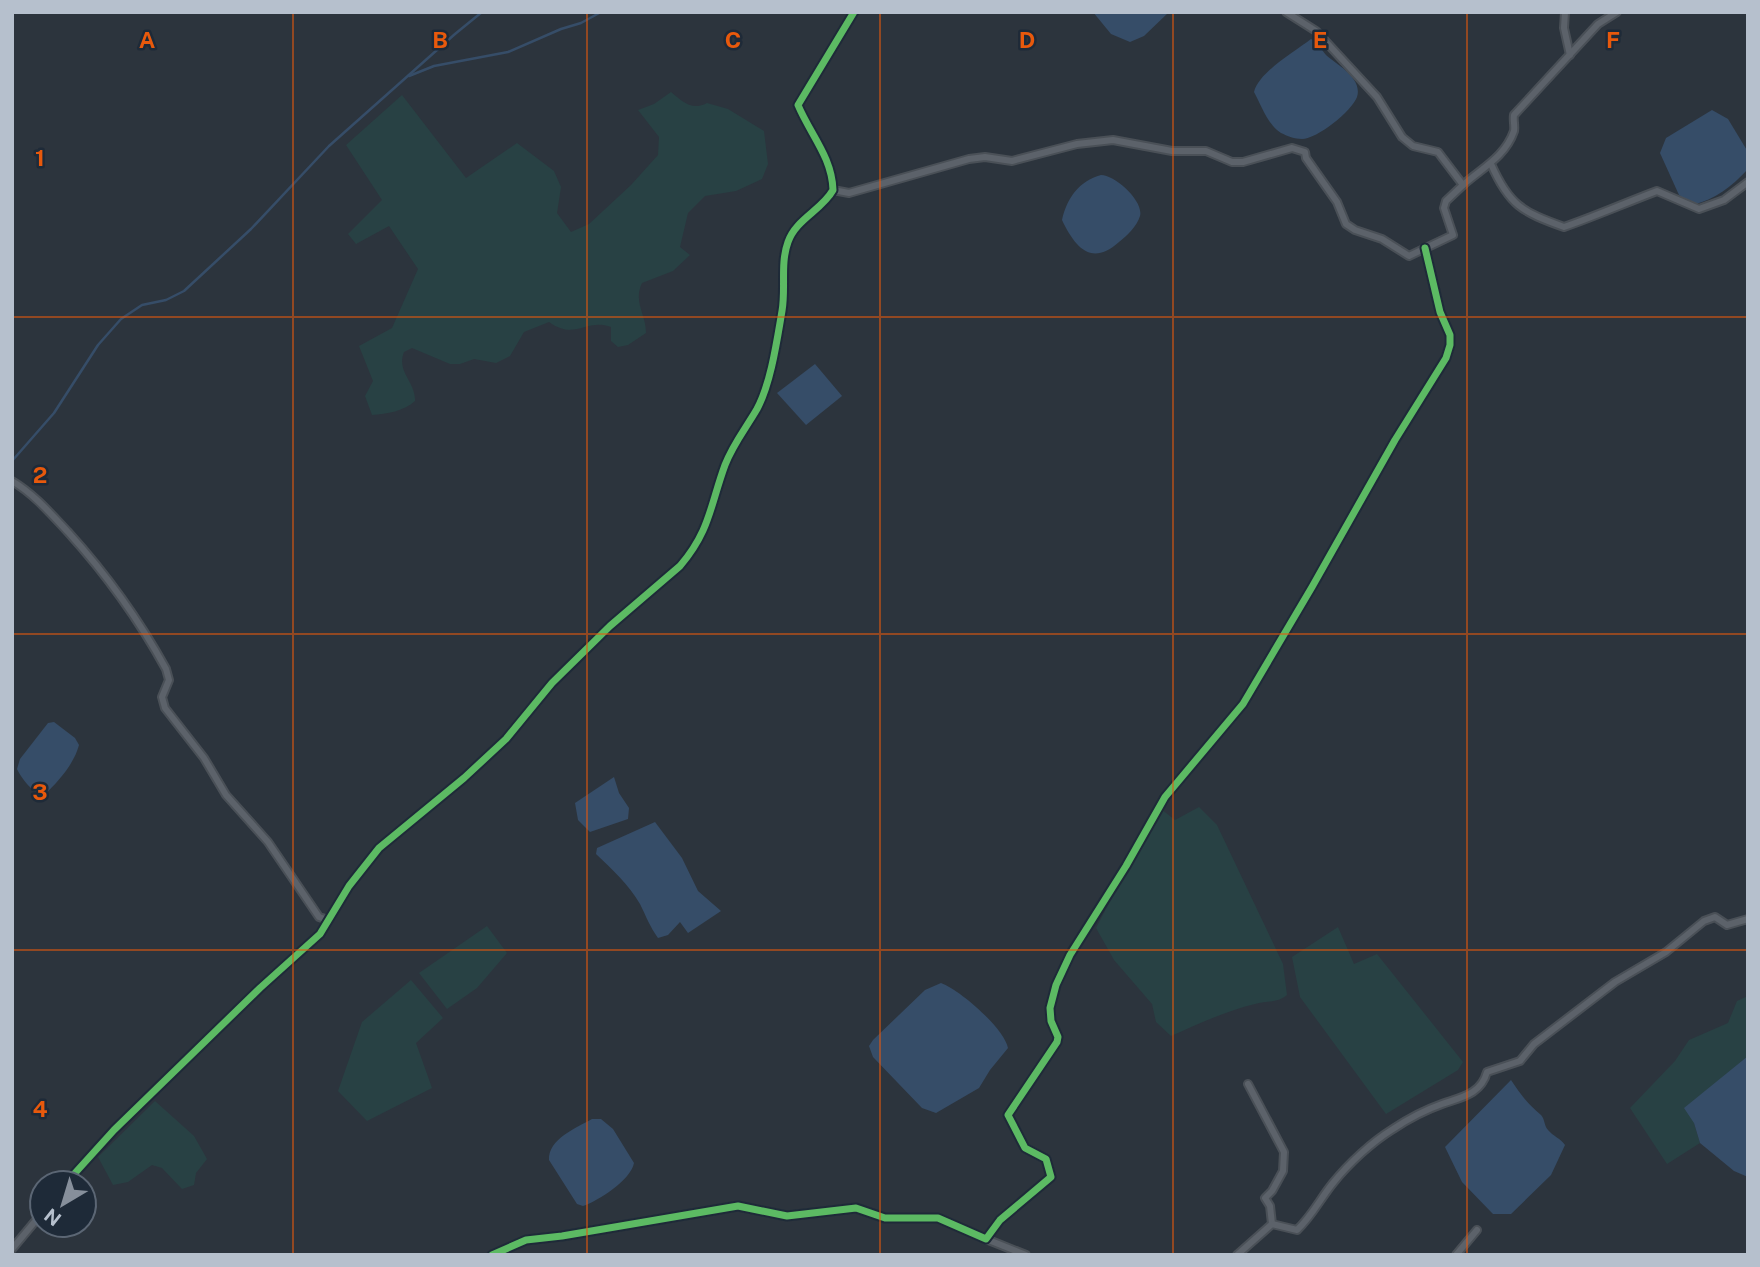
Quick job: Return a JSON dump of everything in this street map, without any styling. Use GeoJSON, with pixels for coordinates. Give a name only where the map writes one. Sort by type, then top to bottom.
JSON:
{"type":"FeatureCollection","features":[{"type":"Feature","properties":{"kind":"street"},"geometry":{"type":"LineString","coordinates":[[79,1169],[114,1130],[260,988],[320,934],[359,871],[379,848],[464,778],[506,739],[552,683],[610,625],[690,555],[707,526],[726,463],[758,408],[765,389],[783,309],[783,270],[788,240],[833,190],[830,165],[798,105],[854,12]]}},
{"type":"Feature","properties":{"kind":"street"},"geometry":{"type":"LineString","coordinates":[[1286,12],[1316,31],[1334,50],[1384,105],[1402,137],[1413,146],[1438,152],[1463,184]]}},
{"type":"Feature","properties":{"kind":"street"},"geometry":{"type":"LineString","coordinates":[[1565,12],[1564,28],[1570,55]]}},
{"type":"Feature","properties":{"kind":"street"},"geometry":{"type":"LineString","coordinates":[[833,190],[849,193],[969,159],[985,157],[1012,161],[1077,144],[1114,140],[1172,151],[1206,151],[1232,162],[1243,162],[1292,148],[1305,152],[1306,158],[1337,202],[1346,224],[1354,230],[1382,239],[1409,256],[1453,235],[1444,208],[1446,201],[1476,173],[1492,164],[1515,128],[1514,115],[1598,24],[1616,12]]}},
{"type":"Feature","properties":{"kind":"street"},"geometry":{"type":"LineString","coordinates":[[1492,164],[1501,187],[1510,199],[1520,207],[1564,227],[1657,191],[1699,209],[1724,200],[1748,182]]}},
{"type":"Feature","properties":{"kind":"street"},"geometry":{"type":"LineString","coordinates":[[986,1239],[1000,1220],[1051,1177],[1046,1158],[1025,1148],[1008,1115],[1057,1042],[1050,1008],[1056,985],[1070,955],[1126,866],[1165,797],[1243,704],[1395,440],[1446,358],[1450,335],[1440,312],[1425,248]]}},
{"type":"Feature","properties":{"kind":"street"},"geometry":{"type":"LineString","coordinates":[[12,481],[26,489],[55,518],[101,569],[126,602],[166,669],[169,680],[162,697],[165,708],[204,758],[226,795],[268,842],[318,917],[328,920]]}},
{"type":"Feature","properties":{"kind":"street"},"geometry":{"type":"LineString","coordinates":[[1272,1224],[1297,1230],[1310,1219],[1333,1182],[1374,1143],[1416,1116],[1466,1097],[1484,1083],[1487,1072],[1520,1061],[1534,1044],[1607,988],[1666,952],[1704,921],[1715,917],[1727,925],[1748,919]]}},
{"type":"Feature","properties":{"kind":"street"},"geometry":{"type":"LineString","coordinates":[[1248,1084],[1284,1152],[1283,1171],[1265,1198],[1270,1206],[1272,1224]]}},
{"type":"Feature","properties":{"kind":"street"},"geometry":{"type":"LineString","coordinates":[[492,1255],[526,1240],[738,1206],[788,1216],[856,1208],[885,1218],[938,1218],[1026,1255]]}},
{"type":"Feature","properties":{"kind":"street"},"geometry":{"type":"LineString","coordinates":[[1237,1255],[1272,1224]]}},
{"type":"Feature","properties":{"kind":"street"},"geometry":{"type":"LineString","coordinates":[[12,1249],[28,1230]]}},
{"type":"Feature","properties":{"kind":"street"},"geometry":{"type":"LineString","coordinates":[[1456,1255],[1477,1230]]}},
{"type":"Feature","properties":{"kind":"green space"},"geometry":{"type":"Polygon","coordinates":[[[671,92],[692,106],[707,103],[728,109],[764,131],[768,164],[762,179],[736,191],[705,196],[688,213],[680,247],[690,255],[673,271],[642,283],[639,302],[646,333],[628,345],[618,347],[611,341],[611,327],[594,325],[566,330],[549,322],[524,332],[510,356],[496,363],[474,359],[450,364],[412,348],[404,352],[402,365],[413,388],[415,401],[395,411],[372,415],[365,396],[373,381],[359,346],[392,328],[418,269],[389,226],[356,244],[348,234],[382,200],[346,145],[402,95],[466,178],[517,143],[554,171],[561,187],[557,213],[571,232],[589,224],[631,185],[658,155],[659,137],[638,110],[654,104],[671,92]]]}},
{"type":"Feature","properties":{"kind":"green space"},"geometry":{"type":"Polygon","coordinates":[[[1199,807],[1217,825],[1283,964],[1287,995],[1276,1001],[1233,1010],[1171,1036],[1156,1022],[1152,1004],[1114,960],[1096,928],[1161,809],[1175,820],[1199,807]]]}},
{"type":"Feature","properties":{"kind":"green space"},"geometry":{"type":"Polygon","coordinates":[[[487,926],[507,953],[477,988],[447,1009],[419,973],[487,926]]]}},
{"type":"Feature","properties":{"kind":"green space"},"geometry":{"type":"Polygon","coordinates":[[[1338,927],[1354,964],[1377,954],[1463,1062],[1458,1070],[1386,1114],[1300,997],[1292,957],[1338,927]]]}},
{"type":"Feature","properties":{"kind":"green space"},"geometry":{"type":"Polygon","coordinates":[[[411,980],[443,1018],[416,1043],[432,1088],[367,1121],[338,1091],[362,1022],[411,980]]]}},
{"type":"Feature","properties":{"kind":"green space"},"geometry":{"type":"Polygon","coordinates":[[[1748,996],[1748,1056],[1724,1076],[1694,1123],[1700,1143],[1667,1164],[1630,1108],[1675,1061],[1689,1040],[1728,1023],[1737,1001],[1748,996]]]}},
{"type":"Feature","properties":{"kind":"green space"},"geometry":{"type":"Polygon","coordinates":[[[155,1101],[194,1136],[207,1159],[196,1173],[194,1185],[182,1189],[162,1168],[152,1165],[128,1182],[113,1185],[98,1157],[155,1101]]]}},
{"type":"Feature","properties":{"kind":"water"},"geometry":{"type":"Polygon","coordinates":[[[1093,12],[1169,12],[1144,36],[1130,42],[1111,34],[1093,12]]]}},
{"type":"Feature","properties":{"kind":"water"},"geometry":{"type":"Polygon","coordinates":[[[1311,39],[1353,78],[1358,90],[1354,103],[1333,123],[1308,138],[1299,139],[1281,133],[1272,125],[1254,92],[1270,70],[1311,39]]]}},
{"type":"Feature","properties":{"kind":"water"},"geometry":{"type":"Polygon","coordinates":[[[1712,110],[1728,119],[1748,152],[1748,169],[1723,191],[1692,205],[1679,195],[1660,153],[1666,138],[1712,110]]]}},
{"type":"Feature","properties":{"kind":"water"},"geometry":{"type":"Polygon","coordinates":[[[1101,175],[1114,179],[1133,196],[1138,203],[1140,216],[1119,242],[1100,253],[1092,253],[1078,245],[1062,220],[1067,205],[1080,186],[1101,175]]]}},
{"type":"Feature","properties":{"kind":"water"},"geometry":{"type":"Polygon","coordinates":[[[815,364],[842,396],[806,425],[777,393],[815,364]]]}},
{"type":"Feature","properties":{"kind":"water"},"geometry":{"type":"Polygon","coordinates":[[[54,722],[75,738],[79,745],[65,772],[44,795],[32,789],[17,769],[20,759],[48,723],[54,722]]]}},
{"type":"Feature","properties":{"kind":"water"},"geometry":{"type":"Polygon","coordinates":[[[614,777],[619,793],[629,808],[628,819],[590,832],[578,820],[575,803],[614,777]]]}},
{"type":"Feature","properties":{"kind":"water"},"geometry":{"type":"Polygon","coordinates":[[[655,822],[682,858],[698,891],[721,911],[688,933],[680,922],[668,935],[658,938],[631,890],[596,854],[597,848],[655,822]]]}},
{"type":"Feature","properties":{"kind":"water"},"geometry":{"type":"Polygon","coordinates":[[[941,983],[959,993],[990,1020],[999,1030],[1008,1048],[979,1088],[936,1113],[922,1108],[873,1057],[869,1046],[925,990],[941,983]]]}},
{"type":"Feature","properties":{"kind":"water"},"geometry":{"type":"Polygon","coordinates":[[[1748,1056],[1748,1177],[1734,1171],[1700,1143],[1694,1123],[1684,1108],[1748,1056]]]}},
{"type":"Feature","properties":{"kind":"water"},"geometry":{"type":"Polygon","coordinates":[[[1511,1080],[1524,1099],[1542,1117],[1548,1130],[1565,1145],[1551,1175],[1511,1214],[1493,1214],[1462,1182],[1445,1147],[1511,1080]]]}},
{"type":"Feature","properties":{"kind":"water"},"geometry":{"type":"Polygon","coordinates":[[[592,1119],[601,1119],[613,1129],[634,1163],[632,1170],[620,1183],[597,1200],[583,1206],[577,1204],[549,1160],[558,1140],[592,1119]]]}},
{"type":"Feature","properties":{"kind":"waterway"},"geometry":{"type":"LineString","coordinates":[[12,461],[54,413],[98,345],[121,319],[142,305],[166,300],[184,291],[251,229],[329,146],[482,12]]}},
{"type":"Feature","properties":{"kind":"waterway"},"geometry":{"type":"LineString","coordinates":[[409,76],[434,66],[508,52],[581,23],[601,12]]}},
{"type":"Feature","properties":{"kind":"cycle path"},"geometry":{"type":"LineString","coordinates":[[79,1169],[114,1130],[260,988],[320,934],[349,886],[379,848],[464,778],[506,739],[552,683],[610,626],[680,566],[690,553],[708,518],[728,457],[757,409],[766,387],[782,311],[784,259],[788,242],[797,227],[833,190],[825,156],[798,105],[854,12]]}},
{"type":"Feature","properties":{"kind":"cycle path"},"geometry":{"type":"LineString","coordinates":[[492,1255],[526,1240],[738,1206],[787,1216],[856,1208],[885,1218],[938,1218],[986,1239],[1000,1220],[1051,1177],[1046,1159],[1025,1148],[1008,1115],[1057,1042],[1050,1008],[1056,985],[1070,955],[1126,866],[1165,797],[1243,704],[1395,440],[1446,358],[1450,335],[1440,312],[1425,248]]}}]}
